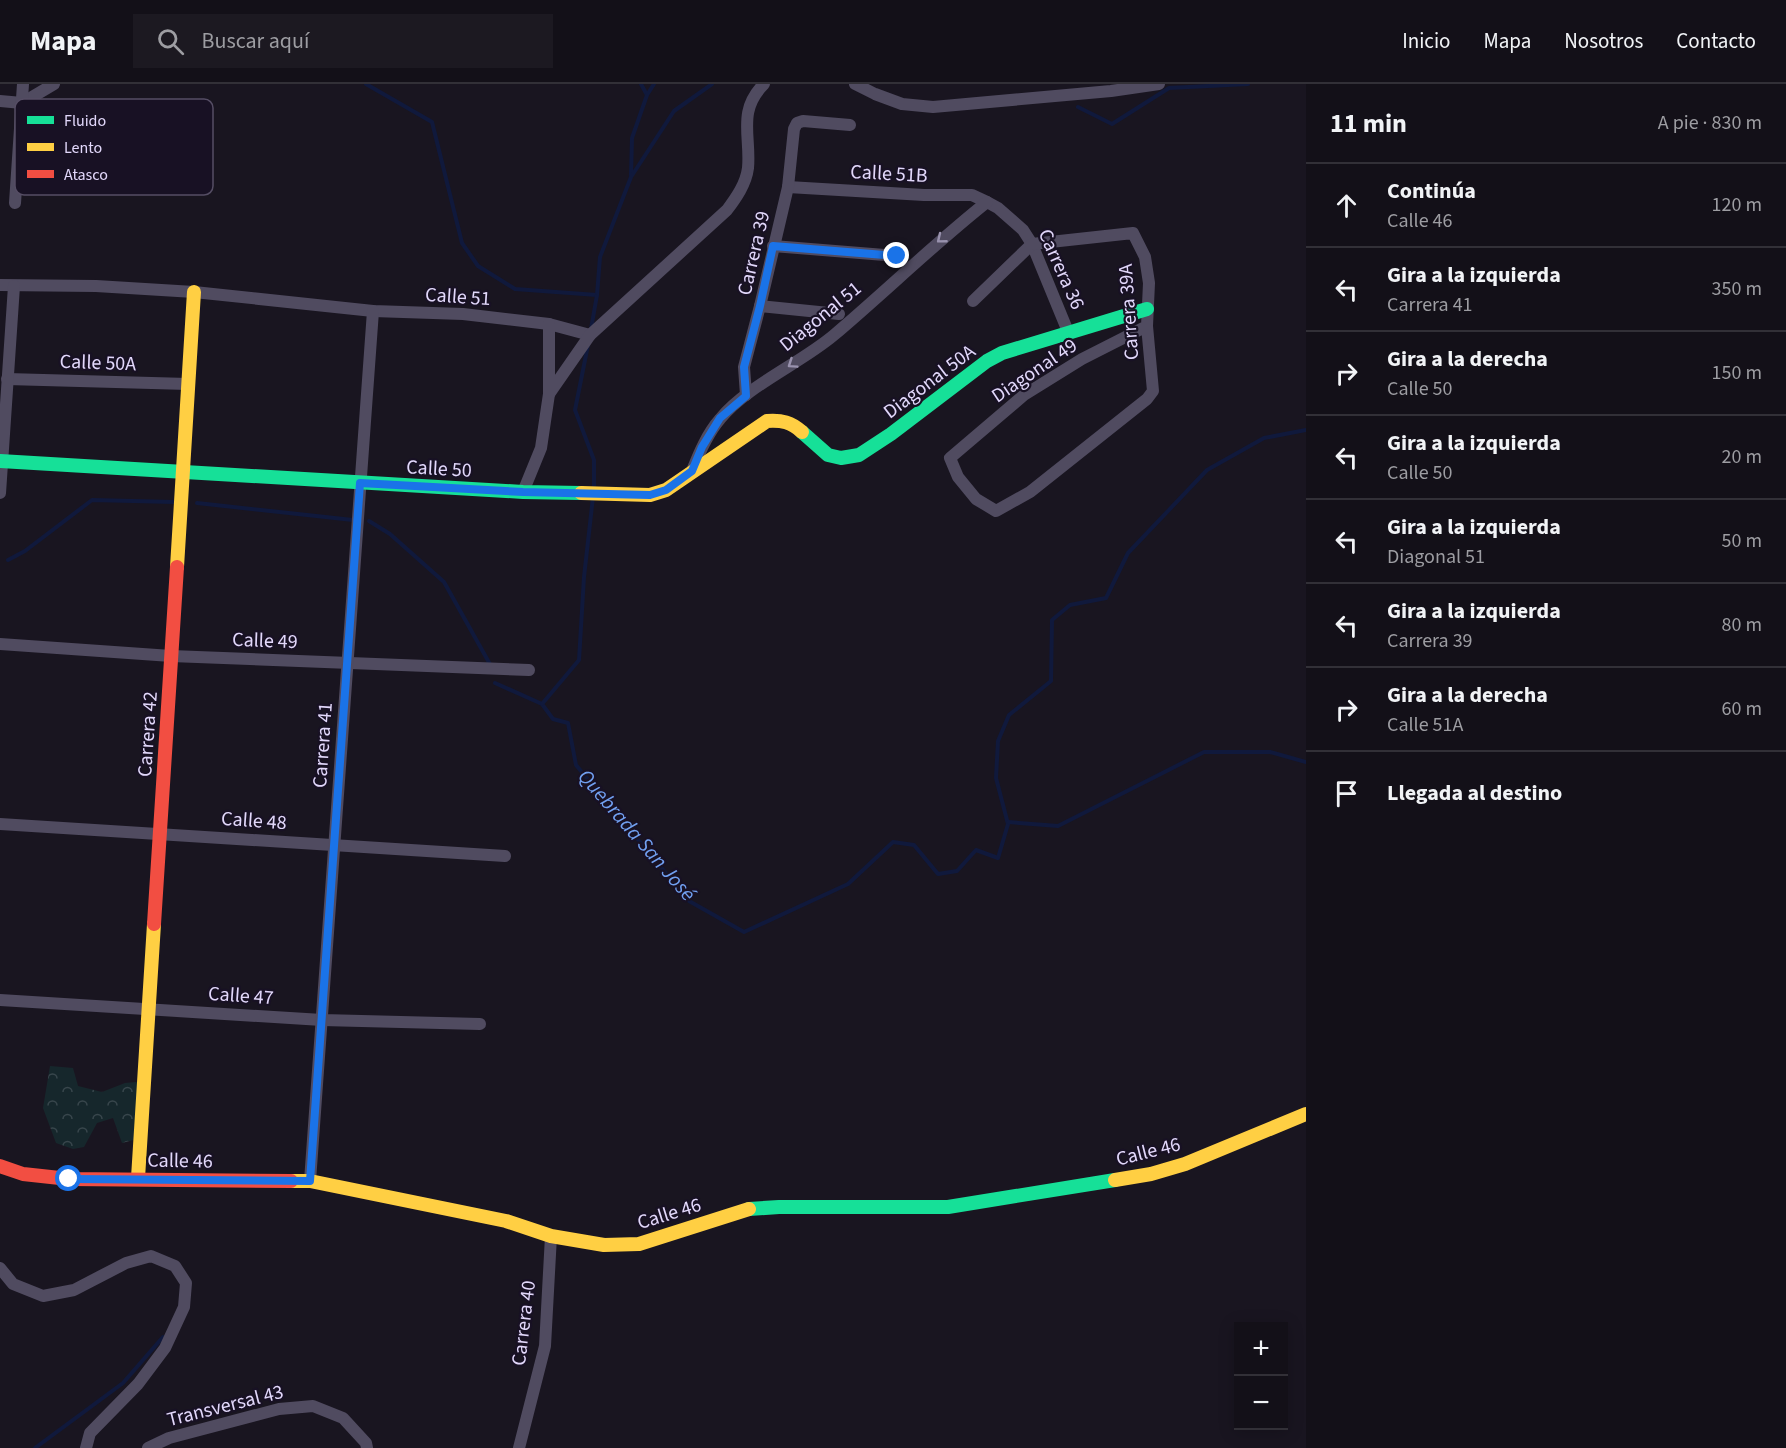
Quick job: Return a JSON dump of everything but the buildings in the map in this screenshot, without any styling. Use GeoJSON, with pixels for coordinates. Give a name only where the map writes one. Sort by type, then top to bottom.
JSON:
{"type":"FeatureCollection","features":[{"type":"Feature","properties":{"kind":"street"},"geometry":{"type":"LineString","coordinates":[[22,99],[23,84]]}},
{"type":"Feature","properties":{"kind":"street"},"geometry":{"type":"LineString","coordinates":[[29,99],[54,84]]}},
{"type":"Feature","properties":{"kind":"street"},"geometry":{"type":"LineString","coordinates":[[549,394],[590,335],[727,210],[740,192],[748,170],[746,124],[750,103],[764,84]]}},
{"type":"Feature","properties":{"kind":"street"},"geometry":{"type":"LineString","coordinates":[[855,84],[902,104],[933,107],[1110,92],[1159,84]]}},
{"type":"Feature","properties":{"kind":"street"},"geometry":{"type":"LineString","coordinates":[[0,102],[15,103]]}},
{"type":"Feature","properties":{"kind":"street","name":"Carrera 39"},"geometry":{"type":"LineString","coordinates":[[746,396],[744,367],[788,187],[794,129],[797,123],[803,122],[850,125]]}},
{"type":"Feature","properties":{"kind":"street","name":"Calle 51B"},"geometry":{"type":"LineString","coordinates":[[788,187],[924,195],[972,195],[987,202]]}},
{"type":"Feature","properties":{"kind":"street"},"geometry":{"type":"LineString","coordinates":[[15,203],[16,195]]}},
{"type":"Feature","properties":{"kind":"street","name":"Carrera 36"},"geometry":{"type":"LineString","coordinates":[[987,202],[998,208],[1023,230],[1032,244],[1069,334]]}},
{"type":"Feature","properties":{"kind":"street","name":"Diagonal 51"},"geometry":{"type":"LineString","coordinates":[[692,471],[702,447],[720,418],[746,396],[832,337],[934,244],[987,202]]}},
{"type":"Feature","properties":{"kind":"street","name":"Carrera 39A"},"geometry":{"type":"LineString","coordinates":[[950,458],[958,477],[976,499],[996,511],[1029,492],[1147,399],[1153,391],[1147,326],[1149,283],[1145,257],[1133,234],[1032,244]]}},
{"type":"Feature","properties":{"kind":"street"},"geometry":{"type":"LineString","coordinates":[[973,301],[1032,244]]}},
{"type":"Feature","properties":{"kind":"street"},"geometry":{"type":"LineString","coordinates":[[773,246],[897,256]]}},
{"type":"Feature","properties":{"kind":"street","name":"Calle 51"},"geometry":{"type":"LineString","coordinates":[[0,285],[96,286],[194,292],[373,311],[463,314],[549,324],[590,335]]}},
{"type":"Feature","properties":{"kind":"street"},"geometry":{"type":"LineString","coordinates":[[0,494],[14,286]]}},
{"type":"Feature","properties":{"kind":"street","name":"Carrera 42"},"geometry":{"type":"LineString","coordinates":[[138,1178],[194,292]]}},
{"type":"Feature","properties":{"kind":"street"},"geometry":{"type":"LineString","coordinates":[[760,306],[839,314]]}},
{"type":"Feature","properties":{"kind":"street","name":"Diagonal 50A"},"geometry":{"type":"LineString","coordinates":[[841,458],[859,455],[891,434],[987,361],[1002,353],[1147,309]]}},
{"type":"Feature","properties":{"kind":"street","name":"Carrera 41"},"geometry":{"type":"LineString","coordinates":[[310,1181],[373,311]]}},
{"type":"Feature","properties":{"kind":"street"},"geometry":{"type":"LineString","coordinates":[[523,492],[541,448],[549,394],[549,324]]}},
{"type":"Feature","properties":{"kind":"street","name":"Diagonal 49"},"geometry":{"type":"LineString","coordinates":[[950,458],[1024,395],[1082,359],[1147,326]]}},
{"type":"Feature","properties":{"kind":"street","name":"Calle 50A"},"geometry":{"type":"LineString","coordinates":[[8,379],[188,384]]}},
{"type":"Feature","properties":{"kind":"street","name":"Calle 50"},"geometry":{"type":"LineString","coordinates":[[1,461],[523,492],[650,495],[666,490],[767,421],[780,420],[793,424],[828,455],[841,458]]}},
{"type":"Feature","properties":{"kind":"street","name":"Calle 49"},"geometry":{"type":"LineString","coordinates":[[0,644],[171,656],[529,670]]}},
{"type":"Feature","properties":{"kind":"street","name":"Calle 48"},"geometry":{"type":"LineString","coordinates":[[0,824],[505,855]]}},
{"type":"Feature","properties":{"kind":"street","name":"Calle 47"},"geometry":{"type":"LineString","coordinates":[[0,1000],[322,1020],[480,1024]]}},
{"type":"Feature","properties":{"kind":"street","name":"Calle 46"},"geometry":{"type":"LineString","coordinates":[[0,1166],[23,1174],[69,1179],[310,1181],[506,1221],[551,1236],[604,1245],[639,1244],[743,1210],[779,1207],[948,1207],[1151,1174],[1185,1164],[1306,1114]]}},
{"type":"Feature","properties":{"kind":"street","name":"Carrera 40"},"geometry":{"type":"LineString","coordinates":[[519,1448],[545,1346],[551,1236]]}},
{"type":"Feature","properties":{"kind":"street"},"geometry":{"type":"LineString","coordinates":[[0,1268],[13,1284],[43,1296],[74,1290],[126,1263],[151,1256],[176,1266],[186,1283],[184,1307],[165,1348],[138,1384],[90,1433],[86,1448]]}},
{"type":"Feature","properties":{"kind":"street","name":"Transversal 43"},"geometry":{"type":"LineString","coordinates":[[148,1448],[169,1438],[279,1409],[313,1406],[343,1418],[366,1443],[367,1448]]}},
{"type":"Feature","properties":{"kind":"green space"},"geometry":{"type":"Polygon","coordinates":[[[50,1066],[73,1068],[78,1086],[102,1092],[125,1083],[147,1081],[141,1138],[122,1143],[113,1118],[97,1123],[84,1147],[73,1149],[56,1143],[43,1108],[50,1066]]]}},
{"type":"Feature","properties":{"kind":"waterway"},"geometry":{"type":"LineString","coordinates":[[366,84],[432,122],[462,243],[478,266],[515,289],[597,295]]}},
{"type":"Feature","properties":{"kind":"waterway"},"geometry":{"type":"LineString","coordinates":[[641,84],[647,95]]}},
{"type":"Feature","properties":{"kind":"waterway"},"geometry":{"type":"LineString","coordinates":[[631,176],[632,138],[647,95],[654,84]]}},
{"type":"Feature","properties":{"kind":"waterway"},"geometry":{"type":"LineString","coordinates":[[591,329],[600,257],[631,177],[674,111],[712,84]]}},
{"type":"Feature","properties":{"kind":"waterway"},"geometry":{"type":"LineString","coordinates":[[1078,107],[1112,124],[1169,88],[1248,84]]}},
{"type":"Feature","properties":{"kind":"waterway"},"geometry":{"type":"LineString","coordinates":[[588,345],[575,410],[594,460],[594,489]]}},
{"type":"Feature","properties":{"kind":"waterway","name":"Quebrada San José"},"geometry":{"type":"LineString","coordinates":[[495,683],[542,704],[553,719],[568,723],[576,765],[689,901],[744,932],[848,884],[893,842],[914,845],[938,874],[957,871],[976,850],[998,858],[1008,824],[996,778],[998,741],[1009,715],[1051,681],[1052,620],[1070,605],[1106,598],[1128,553],[1207,470],[1264,438],[1306,430]]}},
{"type":"Feature","properties":{"kind":"waterway"},"geometry":{"type":"LineString","coordinates":[[542,704],[579,660],[584,577],[593,497]]}},
{"type":"Feature","properties":{"kind":"waterway","name":"Quebrada San José"},"geometry":{"type":"LineString","coordinates":[[8,560],[25,551],[92,500],[174,502]]}},
{"type":"Feature","properties":{"kind":"waterway","name":"Quebrada San José"},"geometry":{"type":"LineString","coordinates":[[197,503],[353,520]]}},
{"type":"Feature","properties":{"kind":"waterway","name":"Quebrada San José"},"geometry":{"type":"LineString","coordinates":[[369,521],[390,534],[444,582],[491,666]]}},
{"type":"Feature","properties":{"kind":"waterway"},"geometry":{"type":"LineString","coordinates":[[1008,822],[1058,826],[1204,752],[1270,752],[1306,762]]}},
{"type":"Feature","properties":{"kind":"waterway"},"geometry":{"type":"LineString","coordinates":[[35,1448],[123,1383],[163,1337]]}},
{"type":"Feature","properties":{"kind":"traffic: fast"},"geometry":{"type":"LineString","coordinates":[[802,432],[828,455],[841,458],[859,455],[891,434],[987,361],[1002,353],[1147,309]]}},
{"type":"Feature","properties":{"kind":"traffic: fast"},"geometry":{"type":"LineString","coordinates":[[0,461],[523,492],[581,493]]}},
{"type":"Feature","properties":{"kind":"traffic: fast"},"geometry":{"type":"LineString","coordinates":[[749,1209],[948,1207],[1115,1180]]}},
{"type":"Feature","properties":{"kind":"traffic: slow"},"geometry":{"type":"LineString","coordinates":[[177,567],[194,292]]}},
{"type":"Feature","properties":{"kind":"traffic: slow"},"geometry":{"type":"LineString","coordinates":[[581,493],[650,495],[666,490],[767,421],[786,422],[802,432]]}},
{"type":"Feature","properties":{"kind":"traffic: slow"},"geometry":{"type":"LineString","coordinates":[[138,1178],[154,924]]}},
{"type":"Feature","properties":{"kind":"traffic: slow"},"geometry":{"type":"LineString","coordinates":[[1115,1180],[1151,1174],[1185,1164],[1306,1114]]}},
{"type":"Feature","properties":{"kind":"traffic: slow"},"geometry":{"type":"LineString","coordinates":[[291,1181],[310,1181],[506,1221],[551,1236],[604,1245],[639,1244],[749,1209]]}},
{"type":"Feature","properties":{"kind":"traffic: jam"},"geometry":{"type":"LineString","coordinates":[[154,924],[177,567]]}},
{"type":"Feature","properties":{"kind":"traffic: jam"},"geometry":{"type":"LineString","coordinates":[[0,1166],[23,1174],[69,1179],[291,1181]]}},
{"type":"Feature","properties":{"kind":"route"},"geometry":{"type":"LineString","coordinates":[[69,1179],[310,1181],[360,483],[523,492],[650,495],[666,490],[692,471],[702,447],[720,418],[746,396],[744,367],[773,246],[897,256]]}}]}
